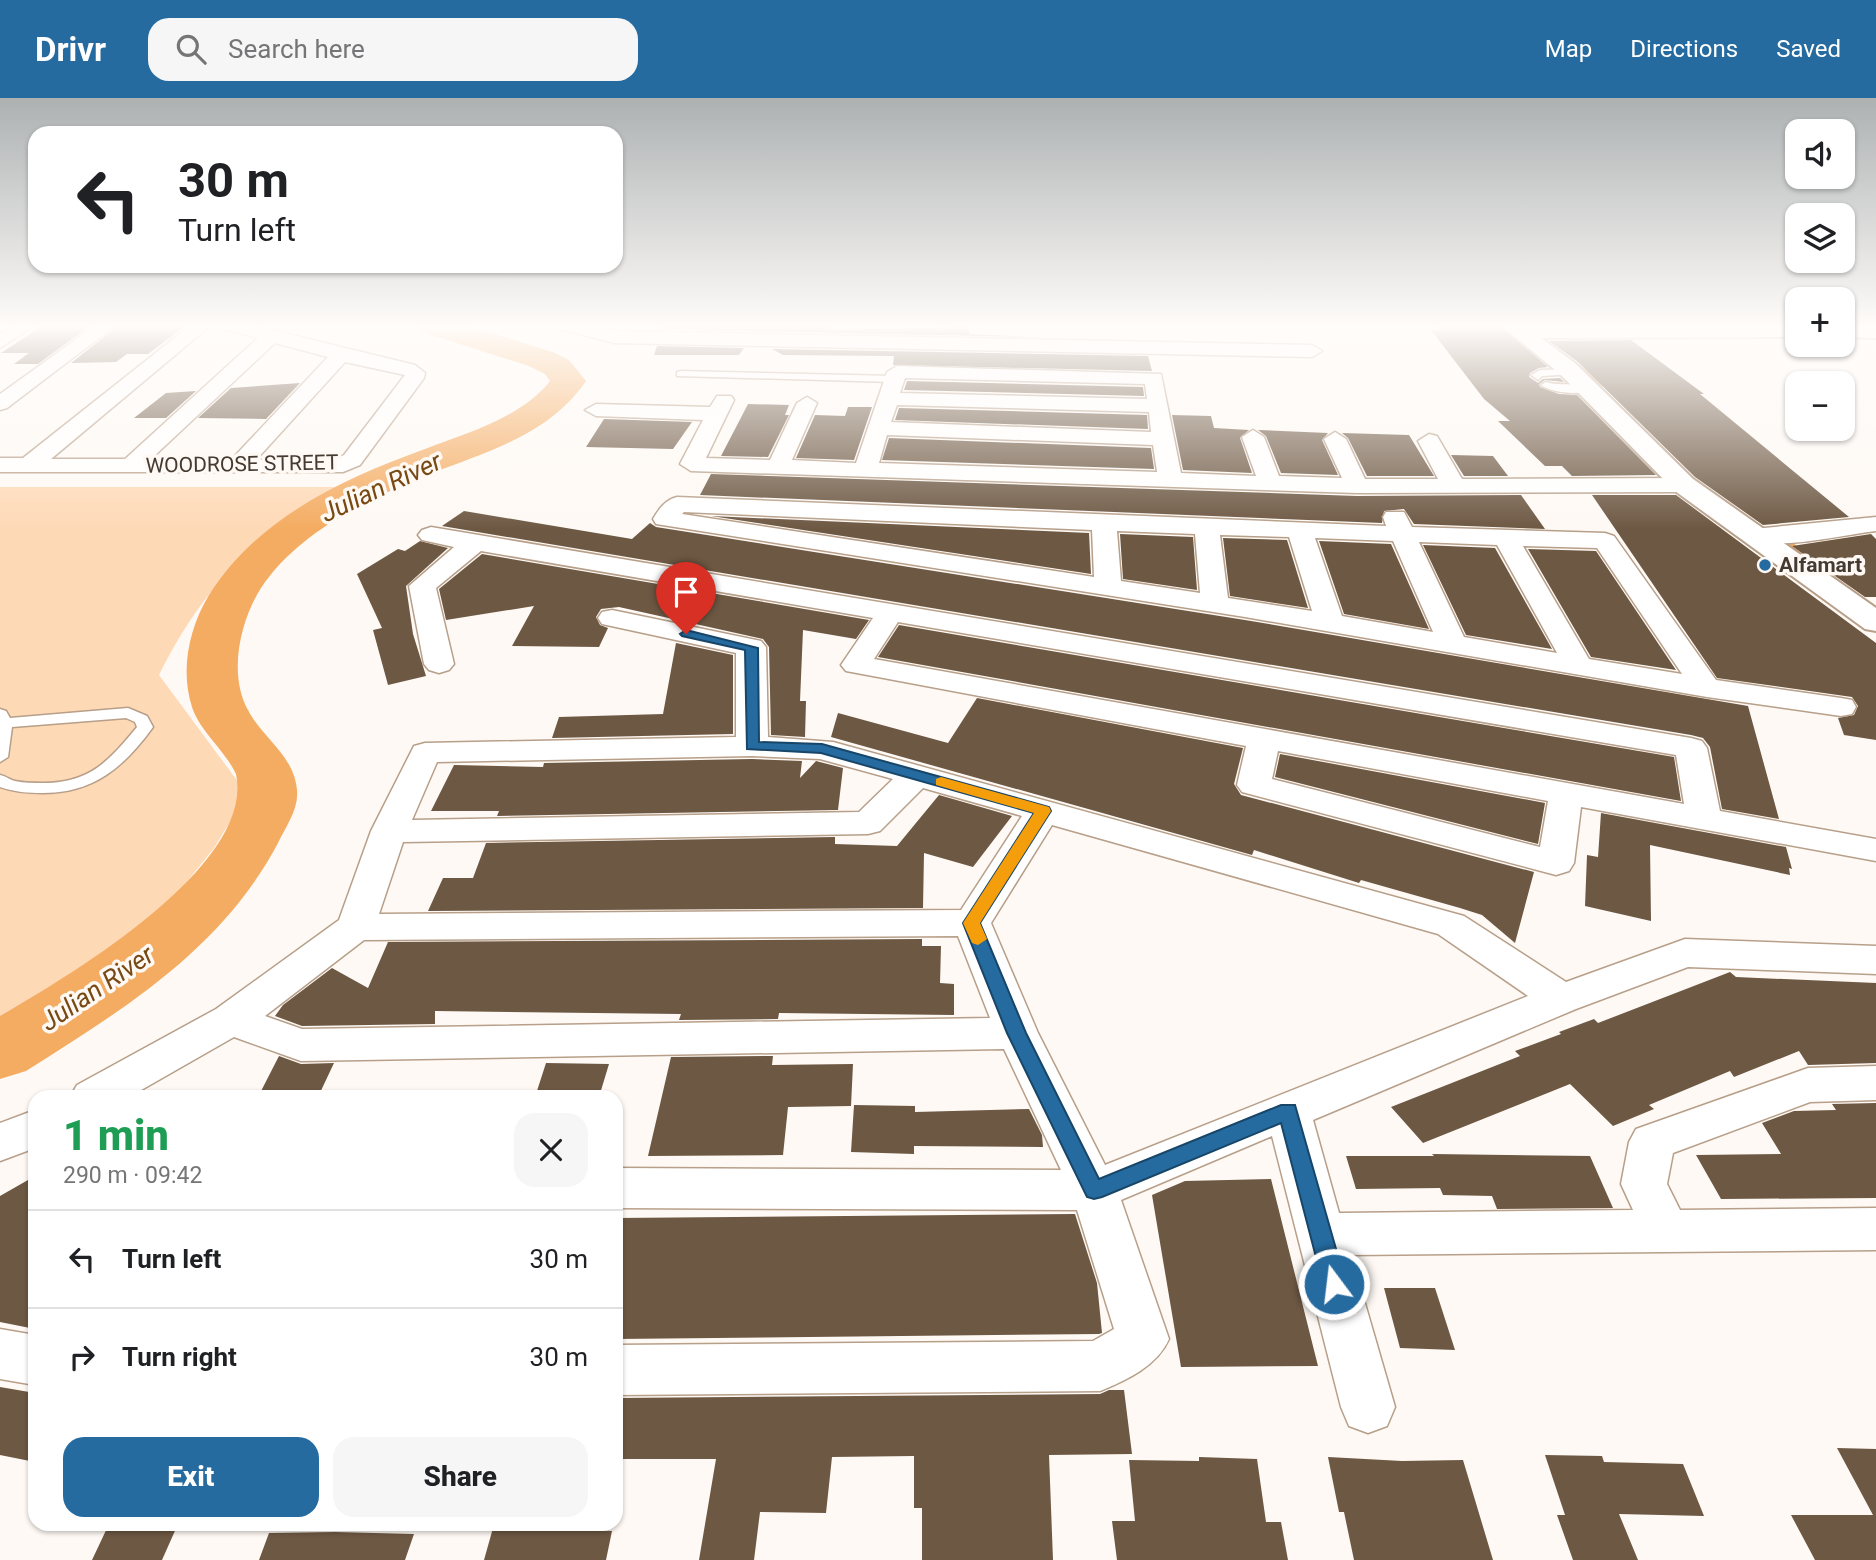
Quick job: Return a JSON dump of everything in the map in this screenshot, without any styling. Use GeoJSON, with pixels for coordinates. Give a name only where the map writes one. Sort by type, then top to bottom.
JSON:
{"type":"FeatureCollection","features":[{"type":"Feature","properties":{"kind":"main road"},"geometry":{"type":"LineString","coordinates":[[1592,393],[1684,485],[1752,534],[1864,606],[1876,622]]}},
{"type":"Feature","properties":{"kind":"street"},"geometry":{"type":"LineString","coordinates":[[28,466],[118,393]]}},
{"type":"Feature","properties":{"kind":"street"},"geometry":{"type":"LineString","coordinates":[[131,466],[209,393]]}},
{"type":"Feature","properties":{"kind":"street"},"geometry":{"type":"LineString","coordinates":[[237,467],[306,393]]}},
{"type":"Feature","properties":{"kind":"street","name":"WOODROSE STREET"},"geometry":{"type":"LineString","coordinates":[[0,465],[331,467],[352,460],[403,393]]}},
{"type":"Feature","properties":{"kind":"street"},"geometry":{"type":"LineString","coordinates":[[865,470],[890,393]]}},
{"type":"Feature","properties":{"kind":"street"},"geometry":{"type":"LineString","coordinates":[[1156,393],[1170,480]]}},
{"type":"Feature","properties":{"kind":"street"},"geometry":{"type":"LineString","coordinates":[[778,467],[807,402]]}},
{"type":"Feature","properties":{"kind":"street"},"geometry":{"type":"LineString","coordinates":[[596,410],[720,407],[691,464],[677,504],[665,519],[1215,604],[1577,663],[1707,688],[1842,707]]}},
{"type":"Feature","properties":{"kind":"street"},"geometry":{"type":"LineString","coordinates":[[879,428],[1164,439]]}},
{"type":"Feature","properties":{"kind":"street"},"geometry":{"type":"LineString","coordinates":[[1253,437],[1270,483]]}},
{"type":"Feature","properties":{"kind":"street"},"geometry":{"type":"LineString","coordinates":[[1335,439],[1402,534],[1453,644]]}},
{"type":"Feature","properties":{"kind":"street"},"geometry":{"type":"LineString","coordinates":[[1429,441],[1453,484]]}},
{"type":"Feature","properties":{"kind":"street"},"geometry":{"type":"LineString","coordinates":[[691,464],[1369,486],[1684,485]]}},
{"type":"Feature","properties":{"kind":"street"},"geometry":{"type":"LineString","coordinates":[[677,504],[1207,528],[1605,541],[1707,688]]}},
{"type":"Feature","properties":{"kind":"street"},"geometry":{"type":"LineString","coordinates":[[1008,520],[1008,573]]}},
{"type":"Feature","properties":{"kind":"street"},"geometry":{"type":"LineString","coordinates":[[1104,523],[1108,589]]}},
{"type":"Feature","properties":{"kind":"street"},"geometry":{"type":"LineString","coordinates":[[1752,534],[1792,534],[1876,524]]}},
{"type":"Feature","properties":{"kind":"street"},"geometry":{"type":"LineString","coordinates":[[1207,528],[1215,604]]}},
{"type":"Feature","properties":{"kind":"street"},"geometry":{"type":"LineString","coordinates":[[1300,531],[1330,623]]}},
{"type":"Feature","properties":{"kind":"street"},"geometry":{"type":"LineString","coordinates":[[430,535],[1690,748],[1704,819]]}},
{"type":"Feature","properties":{"kind":"street"},"geometry":{"type":"LineString","coordinates":[[1506,538],[1577,663]]}},
{"type":"Feature","properties":{"kind":"street"},"geometry":{"type":"LineString","coordinates":[[439,664],[422,586],[476,542]]}},
{"type":"Feature","properties":{"kind":"street"},"geometry":{"type":"LineString","coordinates":[[890,613],[856,665],[1876,849]]}},
{"type":"Feature","properties":{"kind":"street"},"geometry":{"type":"LineString","coordinates":[[612,618],[751,648],[752,746]]}},
{"type":"Feature","properties":{"kind":"street"},"geometry":{"type":"LineString","coordinates":[[1264,739],[1254,785],[1556,863],[1566,794]]}},
{"type":"Feature","properties":{"kind":"street"},"geometry":{"type":"LineString","coordinates":[[105,1090],[231,1020],[355,927],[389,831],[425,753],[752,746],[822,749],[1451,925],[1562,999]]}},
{"type":"Feature","properties":{"kind":"street"},"geometry":{"type":"LineString","coordinates":[[389,831],[868,823],[917,775]]}},
{"type":"Feature","properties":{"kind":"street"},"geometry":{"type":"LineString","coordinates":[[971,923],[1043,811]]}},
{"type":"Feature","properties":{"kind":"street"},"geometry":{"type":"LineString","coordinates":[[355,927],[971,923]]}},
{"type":"Feature","properties":{"kind":"street"},"geometry":{"type":"LineString","coordinates":[[623,1370],[1100,1366],[1143,1339],[1094,1190],[1017,1033],[971,923]]}},
{"type":"Feature","properties":{"kind":"street"},"geometry":{"type":"LineString","coordinates":[[623,1188],[1094,1190],[1562,999],[1685,953],[1876,960]]}},
{"type":"Feature","properties":{"kind":"street"},"geometry":{"type":"LineString","coordinates":[[231,1020],[301,1045],[1017,1033]]}},
{"type":"Feature","properties":{"kind":"street"},"geometry":{"type":"LineString","coordinates":[[1666,1231],[1644,1184],[1652,1142],[1808,1085],[1876,1083]]}},
{"type":"Feature","properties":{"kind":"street"},"geometry":{"type":"LineString","coordinates":[[1288,1111],[1368,1407]]}},
{"type":"Feature","properties":{"kind":"street"},"geometry":{"type":"LineString","coordinates":[[0,1143],[28,1131]]}},
{"type":"Feature","properties":{"kind":"street"},"geometry":{"type":"LineString","coordinates":[[1321,1234],[1876,1229]]}},
{"type":"Feature","properties":{"kind":"street"},"geometry":{"type":"LineString","coordinates":[[0,1354],[28,1359]]}},
{"type":"Feature","properties":{"kind":"lane"},"geometry":{"type":"LineString","coordinates":[[0,757],[3,719],[128,713],[141,719],[145,727],[115,765],[85,784],[63,789],[9,786],[0,780]]}},
{"type":"Feature","properties":{"kind":"shaded area"},"geometry":{"type":"Polygon","coordinates":[[[0,487],[339,487],[281,525],[234,566],[194,615],[159,675],[247,794],[214,848],[157,919],[47,1004],[0,1024],[0,487]]]}},
{"type":"Feature","properties":{"kind":"building"},"geometry":{"type":"Polygon","coordinates":[[[166,393],[194,393],[166,418],[134,418],[166,393]]]}},
{"type":"Feature","properties":{"kind":"building"},"geometry":{"type":"Polygon","coordinates":[[[225,393],[290,393],[266,419],[198,418],[225,393]]]}},
{"type":"Feature","properties":{"kind":"building"},"geometry":{"type":"Polygon","coordinates":[[[1033,393],[1144,393],[1144,396],[1033,393]]]}},
{"type":"Feature","properties":{"kind":"building"},"geometry":{"type":"Polygon","coordinates":[[[1480,393],[1577,395],[1656,475],[1572,476],[1562,466],[1545,466],[1498,421],[1510,421],[1480,393]]]}},
{"type":"Feature","properties":{"kind":"building"},"geometry":{"type":"Polygon","coordinates":[[[1610,393],[1703,393],[1700,394],[1849,517],[1763,525],[1695,477],[1610,393]]]}},
{"type":"Feature","properties":{"kind":"building"},"geometry":{"type":"Polygon","coordinates":[[[748,404],[789,405],[785,415],[789,415],[768,457],[721,456],[748,404]]]}},
{"type":"Feature","properties":{"kind":"building"},"geometry":{"type":"Polygon","coordinates":[[[848,407],[872,407],[854,460],[796,458],[815,415],[845,416],[848,407]]]}},
{"type":"Feature","properties":{"kind":"building"},"geometry":{"type":"Polygon","coordinates":[[[899,408],[1147,415],[1148,429],[895,420],[899,408]]]}},
{"type":"Feature","properties":{"kind":"building"},"geometry":{"type":"Polygon","coordinates":[[[1172,415],[1211,416],[1214,428],[1249,430],[1240,438],[1252,473],[1183,470],[1172,415]]]}},
{"type":"Feature","properties":{"kind":"building"},"geometry":{"type":"Polygon","coordinates":[[[604,419],[692,422],[673,449],[586,447],[604,419]]]}},
{"type":"Feature","properties":{"kind":"building"},"geometry":{"type":"Polygon","coordinates":[[[1258,430],[1328,433],[1322,440],[1338,475],[1281,473],[1266,436],[1258,430]]]}},
{"type":"Feature","properties":{"kind":"building"},"geometry":{"type":"Polygon","coordinates":[[[1342,433],[1409,435],[1434,476],[1367,476],[1348,438],[1342,433]]]}},
{"type":"Feature","properties":{"kind":"building"},"geometry":{"type":"Polygon","coordinates":[[[889,438],[1151,448],[1154,469],[882,460],[889,438]]]}},
{"type":"Feature","properties":{"kind":"building"},"geometry":{"type":"Polygon","coordinates":[[[1451,455],[1493,456],[1508,476],[1464,476],[1451,455]]]}},
{"type":"Feature","properties":{"kind":"building"},"geometry":{"type":"Polygon","coordinates":[[[711,474],[1357,496],[1521,495],[1545,529],[1414,524],[1404,509],[1384,511],[1382,523],[700,495],[711,474]]]}},
{"type":"Feature","properties":{"kind":"building"},"geometry":{"type":"Polygon","coordinates":[[[1592,495],[1676,495],[1876,643],[1876,740],[1844,735],[1838,718],[1854,715],[1858,706],[1852,697],[1717,678],[1592,495]]]}},
{"type":"Feature","properties":{"kind":"building"},"geometry":{"type":"Polygon","coordinates":[[[464,511],[632,539],[650,523],[656,527],[1245,620],[1748,706],[1779,819],[1722,809],[1710,747],[1703,738],[1691,735],[442,526],[464,511]]]}},
{"type":"Feature","properties":{"kind":"building"},"geometry":{"type":"Polygon","coordinates":[[[711,516],[1089,533],[1091,574],[711,516]]]}},
{"type":"Feature","properties":{"kind":"building"},"geometry":{"type":"Polygon","coordinates":[[[1120,534],[1193,537],[1197,590],[1123,579],[1120,534]]]}},
{"type":"Feature","properties":{"kind":"building"},"geometry":{"type":"Polygon","coordinates":[[[1871,534],[1876,539],[1876,597],[1865,597],[1792,546],[1871,534]]]}},
{"type":"Feature","properties":{"kind":"building"},"geometry":{"type":"Polygon","coordinates":[[[1223,538],[1287,540],[1308,608],[1230,596],[1223,538]]]}},
{"type":"Feature","properties":{"kind":"building"},"geometry":{"type":"Polygon","coordinates":[[[420,541],[448,548],[406,586],[413,634],[426,676],[388,685],[373,630],[382,628],[357,574],[398,549],[405,551],[420,541]]]}},
{"type":"Feature","properties":{"kind":"building"},"geometry":{"type":"Polygon","coordinates":[[[1319,541],[1391,544],[1429,629],[1344,614],[1319,541]]]}},
{"type":"Feature","properties":{"kind":"building"},"geometry":{"type":"Polygon","coordinates":[[[1423,545],[1495,548],[1552,649],[1466,635],[1423,545]]]}},
{"type":"Feature","properties":{"kind":"building"},"geometry":{"type":"Polygon","coordinates":[[[1528,549],[1596,551],[1676,670],[1591,657],[1528,549]]]}},
{"type":"Feature","properties":{"kind":"building"},"geometry":{"type":"Polygon","coordinates":[[[482,554],[869,620],[856,639],[803,630],[800,701],[806,701],[805,737],[771,735],[769,647],[763,639],[619,607],[601,609],[596,617],[600,625],[608,628],[599,647],[512,646],[534,606],[446,620],[439,589],[482,554]]]}},
{"type":"Feature","properties":{"kind":"building"},"geometry":{"type":"Polygon","coordinates":[[[899,625],[1674,757],[1681,801],[878,657],[899,625]]]}},
{"type":"Feature","properties":{"kind":"building"},"geometry":{"type":"Polygon","coordinates":[[[676,643],[733,655],[733,734],[552,738],[559,717],[663,714],[676,643]]]}},
{"type":"Feature","properties":{"kind":"building"},"geometry":{"type":"Polygon","coordinates":[[[977,698],[1243,748],[1234,784],[1241,795],[1534,872],[1515,943],[1482,915],[1460,908],[1361,880],[1359,883],[1254,850],[1252,855],[831,737],[838,713],[948,743],[977,698]]]}},
{"type":"Feature","properties":{"kind":"building"},"geometry":{"type":"Polygon","coordinates":[[[1280,754],[1545,803],[1538,844],[1275,777],[1280,754]]]}},
{"type":"Feature","properties":{"kind":"building"},"geometry":{"type":"Polygon","coordinates":[[[752,759],[802,761],[800,778],[816,761],[843,768],[838,810],[497,816],[499,811],[431,811],[454,765],[543,767],[544,763],[752,759]]]}},
{"type":"Feature","properties":{"kind":"building"},"geometry":{"type":"Polygon","coordinates":[[[939,795],[1012,816],[973,867],[924,853],[923,908],[428,911],[443,878],[473,878],[486,843],[835,837],[835,844],[897,846],[939,795]]]}},
{"type":"Feature","properties":{"kind":"building"},"geometry":{"type":"Polygon","coordinates":[[[1601,813],[1786,847],[1792,869],[1789,868],[1790,875],[1650,845],[1651,921],[1585,906],[1587,855],[1598,857],[1601,813]]]}},
{"type":"Feature","properties":{"kind":"building"},"geometry":{"type":"Polygon","coordinates":[[[922,939],[922,946],[941,946],[940,983],[954,984],[954,1015],[779,1013],[778,1019],[679,1020],[681,1014],[435,1011],[435,1024],[302,1026],[275,1016],[283,1005],[332,968],[368,988],[388,942],[922,939]]]}},
{"type":"Feature","properties":{"kind":"building"},"geometry":{"type":"Polygon","coordinates":[[[1730,972],[1736,977],[1876,983],[1876,1063],[1808,1065],[1799,1051],[1734,1077],[1730,1071],[1649,1105],[1654,1109],[1613,1126],[1570,1084],[1423,1143],[1391,1107],[1520,1056],[1515,1051],[1561,1034],[1559,1032],[1594,1019],[1598,1023],[1730,972]]]}},
{"type":"Feature","properties":{"kind":"building"},"geometry":{"type":"Polygon","coordinates":[[[279,1056],[301,1064],[334,1063],[321,1090],[262,1090],[279,1056]]]}},
{"type":"Feature","properties":{"kind":"building"},"geometry":{"type":"Polygon","coordinates":[[[773,1056],[772,1065],[853,1064],[851,1106],[788,1107],[783,1155],[648,1156],[671,1057],[773,1056]]]}},
{"type":"Feature","properties":{"kind":"building"},"geometry":{"type":"Polygon","coordinates":[[[546,1063],[609,1064],[601,1090],[537,1090],[546,1063]]]}},
{"type":"Feature","properties":{"kind":"building"},"geometry":{"type":"Polygon","coordinates":[[[1876,1103],[1876,1198],[1721,1199],[1696,1155],[1781,1154],[1762,1123],[1794,1111],[1836,1110],[1832,1104],[1876,1103]]]}},
{"type":"Feature","properties":{"kind":"building"},"geometry":{"type":"Polygon","coordinates":[[[854,1105],[915,1106],[915,1112],[1029,1109],[1042,1135],[1043,1147],[914,1146],[914,1154],[851,1152],[854,1105]]]}},
{"type":"Feature","properties":{"kind":"building"},"geometry":{"type":"Polygon","coordinates":[[[1432,1154],[1590,1156],[1613,1208],[1497,1209],[1492,1196],[1443,1195],[1440,1188],[1356,1189],[1346,1156],[1434,1156],[1432,1154]]]}},
{"type":"Feature","properties":{"kind":"building"},"geometry":{"type":"Polygon","coordinates":[[[1271,1179],[1318,1366],[1181,1367],[1152,1195],[1185,1181],[1271,1179]]]}},
{"type":"Feature","properties":{"kind":"building"},"geometry":{"type":"Polygon","coordinates":[[[28,1180],[28,1328],[0,1322],[0,1196],[28,1180]]]}},
{"type":"Feature","properties":{"kind":"building"},"geometry":{"type":"Polygon","coordinates":[[[1075,1214],[1097,1283],[1102,1333],[623,1339],[623,1218],[1075,1214]]]}},
{"type":"Feature","properties":{"kind":"building"},"geometry":{"type":"Polygon","coordinates":[[[1384,1288],[1435,1288],[1455,1350],[1400,1348],[1384,1288]]]}},
{"type":"Feature","properties":{"kind":"building"},"geometry":{"type":"Polygon","coordinates":[[[0,1387],[28,1392],[28,1461],[0,1455],[0,1387]]]}},
{"type":"Feature","properties":{"kind":"building"},"geometry":{"type":"Polygon","coordinates":[[[1109,1390],[1124,1390],[1132,1454],[1049,1455],[1053,1560],[922,1560],[922,1508],[914,1508],[914,1456],[832,1457],[826,1513],[760,1512],[754,1560],[699,1560],[716,1459],[623,1459],[623,1398],[1100,1394],[1109,1390]]]}},
{"type":"Feature","properties":{"kind":"building"},"geometry":{"type":"Polygon","coordinates":[[[1837,1448],[1876,1449],[1876,1560],[1815,1560],[1791,1515],[1873,1515],[1837,1448]]]}},
{"type":"Feature","properties":{"kind":"building"},"geometry":{"type":"Polygon","coordinates":[[[1545,1455],[1602,1456],[1604,1462],[1683,1464],[1704,1516],[1619,1514],[1638,1560],[1573,1560],[1557,1515],[1565,1515],[1545,1455]]]}},
{"type":"Feature","properties":{"kind":"building"},"geometry":{"type":"Polygon","coordinates":[[[1199,1457],[1257,1459],[1266,1522],[1281,1522],[1288,1560],[1117,1560],[1112,1521],[1135,1521],[1129,1460],[1199,1461],[1199,1457]]]}},
{"type":"Feature","properties":{"kind":"building"},"geometry":{"type":"Polygon","coordinates":[[[1328,1457],[1402,1461],[1463,1460],[1493,1560],[1354,1560],[1344,1512],[1339,1512],[1328,1457]]]}},
{"type":"Feature","properties":{"kind":"building"},"geometry":{"type":"Polygon","coordinates":[[[106,1531],[175,1531],[162,1560],[92,1560],[106,1531]]]}},
{"type":"Feature","properties":{"kind":"building"},"geometry":{"type":"Polygon","coordinates":[[[492,1531],[612,1531],[606,1560],[484,1560],[492,1531]]]}},
{"type":"Feature","properties":{"kind":"building"},"geometry":{"type":"Polygon","coordinates":[[[269,1533],[414,1534],[405,1560],[259,1560],[269,1533]]]}},
{"type":"Feature","properties":{"kind":"waterway","name":"Julian River"},"geometry":{"type":"LineString","coordinates":[[0,1051],[109,983],[178,929],[209,898],[235,865],[263,814],[268,799],[265,774],[260,763],[221,711],[213,677],[217,631],[229,602],[247,575],[278,543],[314,516],[394,475],[515,426],[559,393]]}},
{"type":"Feature","properties":{"kind":"waterway"},"geometry":{"type":"LineString","coordinates":[[1784,540],[1812,561]]}},
{"type":"Feature","properties":{"kind":"slow traffic"},"geometry":{"type":"LineString","coordinates":[[941,782],[1043,811],[971,923],[978,939]]}},
{"type":"Feature","properties":{"kind":"place","name":"Alfamart"},"geometry":{"type":"Point","coordinates":[1765,565]}},
{"type":"Feature","properties":{"kind":"route"},"geometry":{"type":"LineString","coordinates":[[686,634],[751,648],[752,746],[822,749],[1043,811],[971,923],[1017,1033],[1094,1190],[1288,1111],[1334,1284]]}}]}
